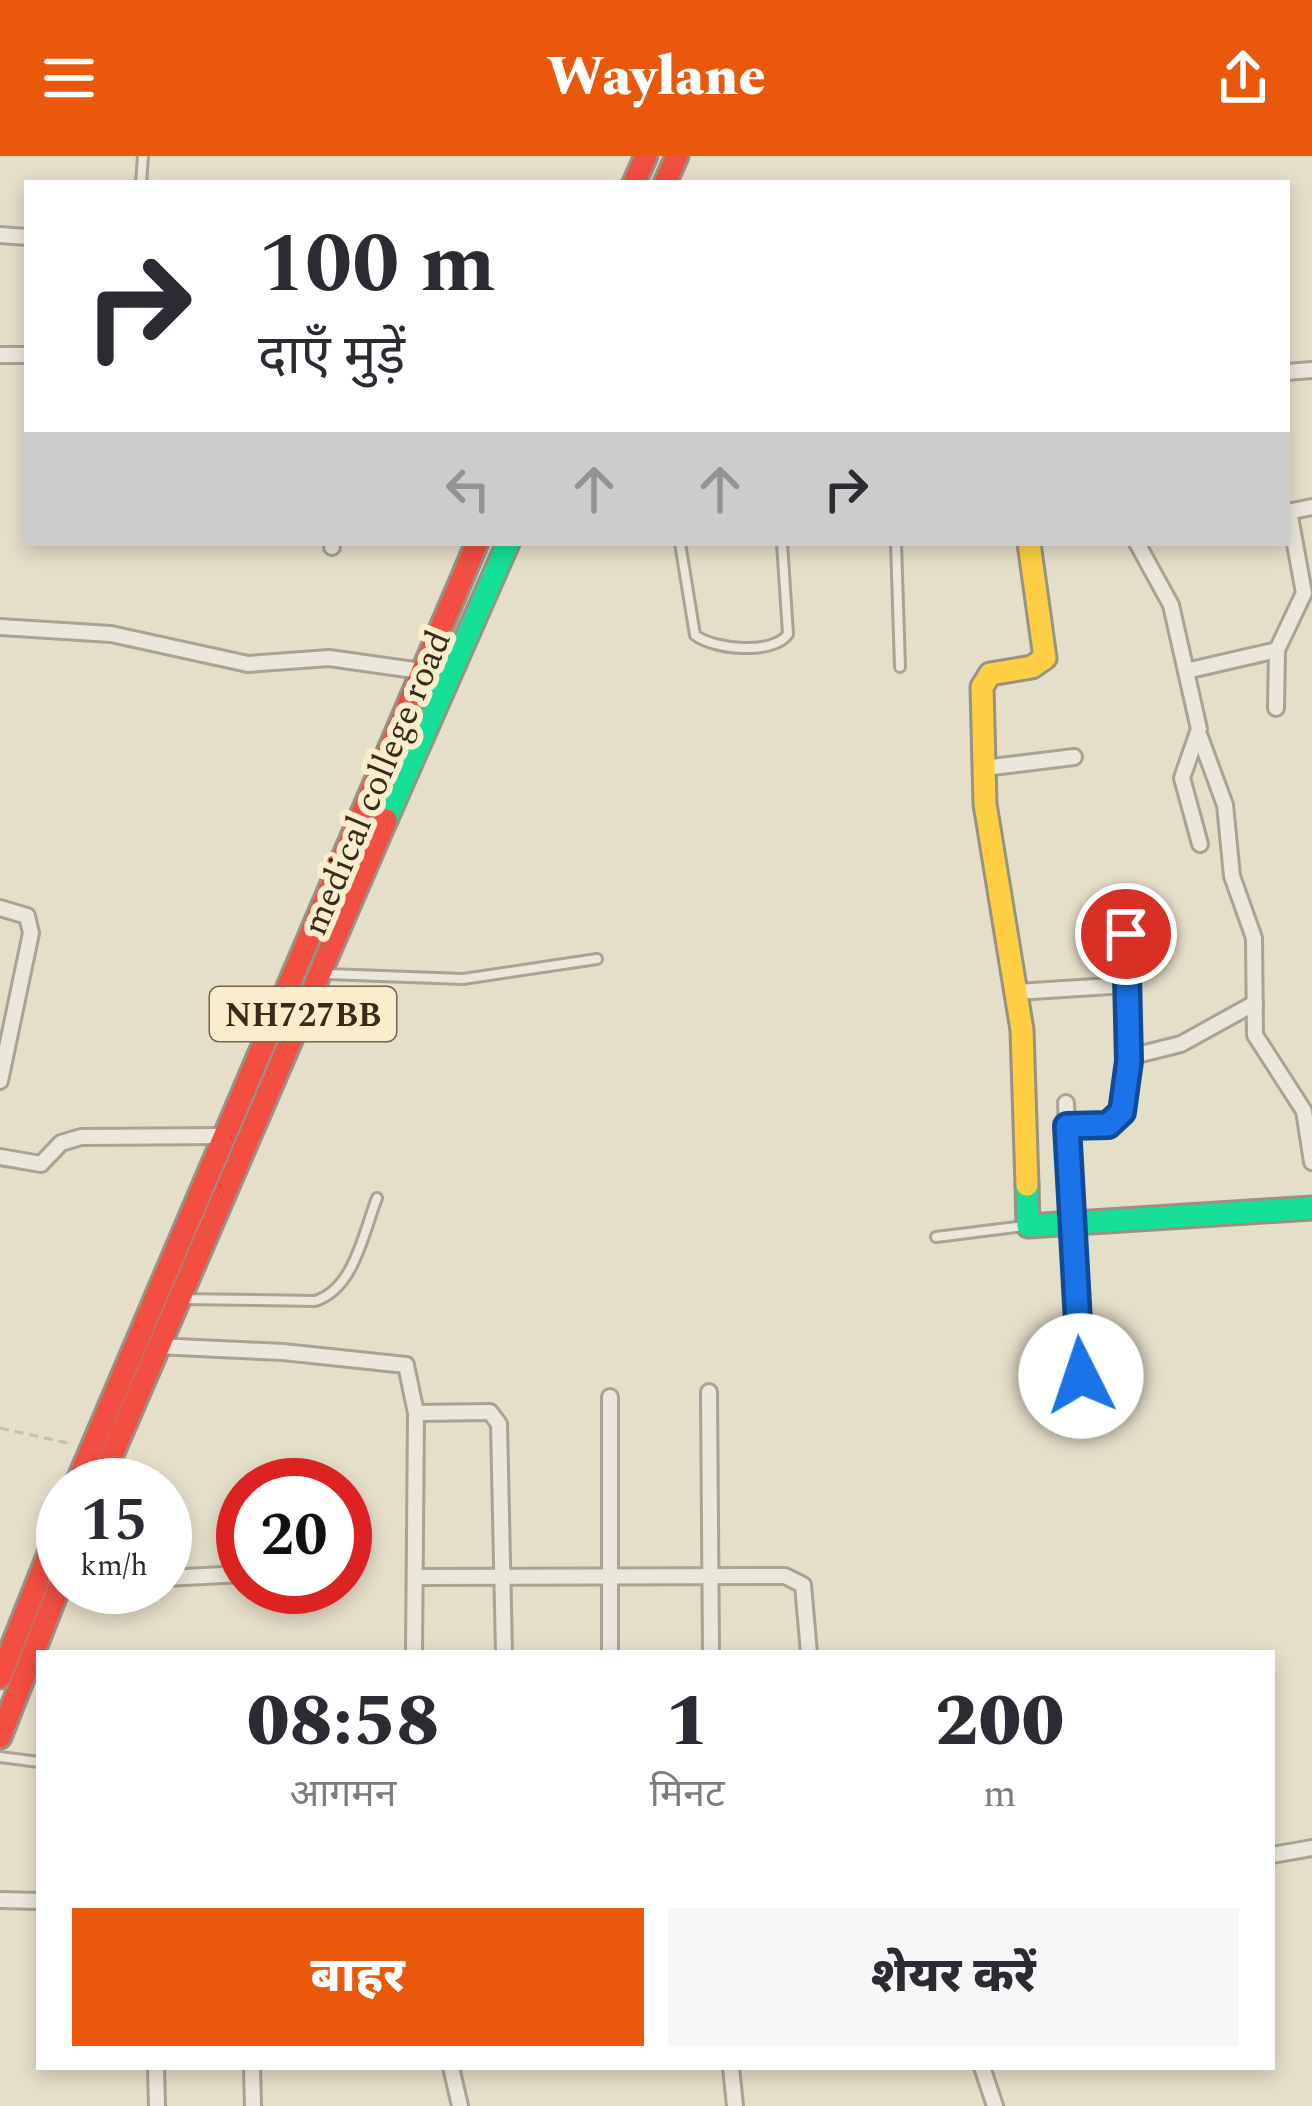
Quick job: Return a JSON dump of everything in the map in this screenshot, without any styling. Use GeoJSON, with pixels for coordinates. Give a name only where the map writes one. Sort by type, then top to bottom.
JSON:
{"type":"FeatureCollection","features":[{"type":"Feature","properties":{"kind":"main road","name":"medical college road"},"geometry":{"type":"LineString","coordinates":[[87,1458],[127,1387],[222,1136],[476,546]]}},
{"type":"Feature","properties":{"kind":"main road","name":"NH727BB"},"geometry":{"type":"LineString","coordinates":[[107,1458],[127,1387],[179,1299],[507,546]]}},
{"type":"Feature","properties":{"kind":"main road"},"geometry":{"type":"LineString","coordinates":[[1029,546],[1045,658],[983,680],[984,768],[1022,1030],[1028,1226],[1312,1208]]}},
{"type":"Feature","properties":{"kind":"main road"},"geometry":{"type":"LineString","coordinates":[[0,1677],[36,1586]]}},
{"type":"Feature","properties":{"kind":"main road"},"geometry":{"type":"LineString","coordinates":[[0,1737],[49,1614]]}},
{"type":"Feature","properties":{"kind":"street"},"geometry":{"type":"LineString","coordinates":[[1276,708],[1277,650],[1304,593],[1290,521]]}},
{"type":"Feature","properties":{"kind":"street"},"geometry":{"type":"LineString","coordinates":[[1139,546],[1171,605],[1200,737],[1225,805],[1232,876],[1254,938],[1255,1035],[1304,1111],[1312,1162]]}},
{"type":"Feature","properties":{"kind":"street"},"geometry":{"type":"LineString","coordinates":[[0,627],[111,634],[248,664],[329,658],[421,671]]}},
{"type":"Feature","properties":{"kind":"street"},"geometry":{"type":"LineString","coordinates":[[1186,671],[1277,650]]}},
{"type":"Feature","properties":{"kind":"street"},"geometry":{"type":"LineString","coordinates":[[1200,737],[1182,778],[1200,844]]}},
{"type":"Feature","properties":{"kind":"street"},"geometry":{"type":"LineString","coordinates":[[984,768],[1074,758]]}},
{"type":"Feature","properties":{"kind":"street"},"geometry":{"type":"LineString","coordinates":[[0,908],[27,916],[31,933],[0,1082]]}},
{"type":"Feature","properties":{"kind":"street"},"geometry":{"type":"LineString","coordinates":[[1067,1126],[1108,1125],[1118,1119],[1129,1061],[1126,934]]}},
{"type":"Feature","properties":{"kind":"street"},"geometry":{"type":"LineString","coordinates":[[1016,992],[1127,985]]}},
{"type":"Feature","properties":{"kind":"street"},"geometry":{"type":"LineString","coordinates":[[1129,1061],[1181,1044],[1255,1003]]}},
{"type":"Feature","properties":{"kind":"street"},"geometry":{"type":"LineString","coordinates":[[1066,1103],[1071,1226]]}},
{"type":"Feature","properties":{"kind":"street"},"geometry":{"type":"LineString","coordinates":[[0,1157],[41,1164],[61,1143],[81,1137],[222,1136]]}},
{"type":"Feature","properties":{"kind":"street"},"geometry":{"type":"LineString","coordinates":[[155,1346],[395,1361],[410,1373],[416,1413],[414,1650]]}},
{"type":"Feature","properties":{"kind":"street"},"geometry":{"type":"LineString","coordinates":[[709,1392],[711,1650]]}},
{"type":"Feature","properties":{"kind":"street"},"geometry":{"type":"LineString","coordinates":[[610,1397],[610,1650]]}},
{"type":"Feature","properties":{"kind":"street"},"geometry":{"type":"LineString","coordinates":[[416,1413],[496,1415],[504,1650]]}},
{"type":"Feature","properties":{"kind":"street"},"geometry":{"type":"LineString","coordinates":[[415,1577],[796,1578],[808,1600],[808,1650]]}},
{"type":"Feature","properties":{"kind":"street"},"geometry":{"type":"LineString","coordinates":[[1275,1854],[1312,1848]]}},
{"type":"Feature","properties":{"kind":"street"},"geometry":{"type":"LineString","coordinates":[[0,1900],[36,1900]]}},
{"type":"Feature","properties":{"kind":"street"},"geometry":{"type":"LineString","coordinates":[[156,2070],[157,2106]]}},
{"type":"Feature","properties":{"kind":"street"},"geometry":{"type":"LineString","coordinates":[[242,2106],[253,2106],[252,2070]]}},
{"type":"Feature","properties":{"kind":"street"},"geometry":{"type":"LineString","coordinates":[[453,2070],[460,2106]]}},
{"type":"Feature","properties":{"kind":"street"},"geometry":{"type":"LineString","coordinates":[[731,2070],[735,2106]]}},
{"type":"Feature","properties":{"kind":"street"},"geometry":{"type":"LineString","coordinates":[[983,2070],[995,2106]]}},
{"type":"Feature","properties":{"kind":"lane"},"geometry":{"type":"LineString","coordinates":[[680,546],[695,635],[707,644],[768,647],[788,634],[782,546]]}},
{"type":"Feature","properties":{"kind":"lane"},"geometry":{"type":"LineString","coordinates":[[896,546],[900,668]]}},
{"type":"Feature","properties":{"kind":"lane"},"geometry":{"type":"LineString","coordinates":[[320,974],[463,980],[597,958]]}},
{"type":"Feature","properties":{"kind":"lane"},"geometry":{"type":"LineString","coordinates":[[179,1299],[315,1301],[333,1295],[344,1282],[377,1198]]}},
{"type":"Feature","properties":{"kind":"lane"},"geometry":{"type":"LineString","coordinates":[[936,1237],[1028,1226]]}},
{"type":"Feature","properties":{"kind":"lane"},"geometry":{"type":"LineString","coordinates":[[1071,1226],[1081,1376]]}},
{"type":"Feature","properties":{"kind":"lane"},"geometry":{"type":"LineString","coordinates":[[0,1757],[36,1762]]}},
{"type":"Feature","properties":{"kind":"path"},"geometry":{"type":"LineString","coordinates":[[0,1428],[91,1448]]}},
{"type":"Feature","properties":{"kind":"traffic: fast"},"geometry":{"type":"LineString","coordinates":[[386,820],[507,546]]}},
{"type":"Feature","properties":{"kind":"traffic: fast"},"geometry":{"type":"LineString","coordinates":[[1027,1185],[1028,1226],[1312,1208]]}},
{"type":"Feature","properties":{"kind":"traffic: slow"},"geometry":{"type":"LineString","coordinates":[[1027,1185],[1022,1030],[985,804],[982,687],[990,674],[1032,667],[1045,658],[1029,546]]}},
{"type":"Feature","properties":{"kind":"traffic: jam"},"geometry":{"type":"LineString","coordinates":[[635,180],[646,156]]}},
{"type":"Feature","properties":{"kind":"traffic: jam"},"geometry":{"type":"LineString","coordinates":[[666,180],[677,156]]}},
{"type":"Feature","properties":{"kind":"traffic: jam"},"geometry":{"type":"LineString","coordinates":[[87,1458],[476,546]]}},
{"type":"Feature","properties":{"kind":"traffic: jam"},"geometry":{"type":"LineString","coordinates":[[111,1458],[386,820]]}},
{"type":"Feature","properties":{"kind":"traffic: jam"},"geometry":{"type":"LineString","coordinates":[[0,1677],[36,1586]]}},
{"type":"Feature","properties":{"kind":"traffic: jam"},"geometry":{"type":"LineString","coordinates":[[0,1737],[48,1614]]}},
{"type":"Feature","properties":{"kind":"route"},"geometry":{"type":"LineString","coordinates":[[1081,1376],[1067,1126],[1108,1125],[1122,1112],[1129,1061],[1126,934]]}}]}
